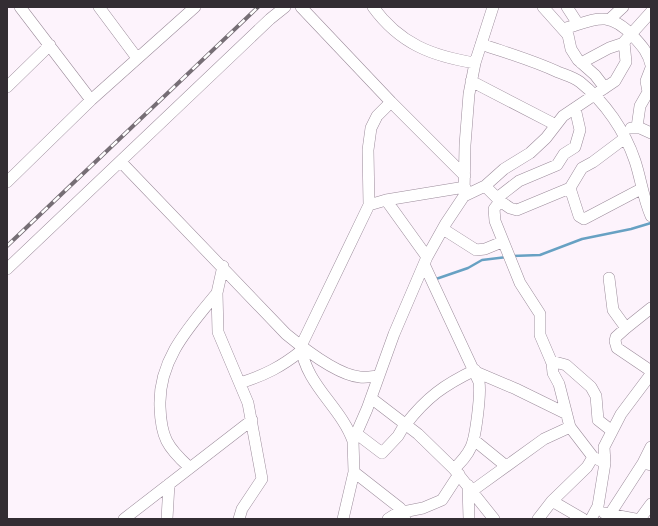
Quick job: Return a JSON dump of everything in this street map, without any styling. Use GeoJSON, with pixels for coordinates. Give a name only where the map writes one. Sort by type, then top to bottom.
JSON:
{"type":"FeatureCollection","features":[{"type":"Feature","properties":{"kind":"street"},"geometry":{"type":"LineString","coordinates":[[20,7],[91,100]]}},
{"type":"Feature","properties":{"kind":"street"},"geometry":{"type":"LineString","coordinates":[[99,7],[137,58]]}},
{"type":"Feature","properties":{"kind":"street"},"geometry":{"type":"LineString","coordinates":[[7,182],[91,100],[195,7]]}},
{"type":"Feature","properties":{"kind":"street"},"geometry":{"type":"LineString","coordinates":[[7,269],[285,7]]}},
{"type":"Feature","properties":{"kind":"street"},"geometry":{"type":"LineString","coordinates":[[301,7],[391,102],[465,186]]}},
{"type":"Feature","properties":{"kind":"street"},"geometry":{"type":"LineString","coordinates":[[374,7],[380,16],[408,41],[418,47],[449,59],[475,63]]}},
{"type":"Feature","properties":{"kind":"street"},"geometry":{"type":"LineString","coordinates":[[343,519],[354,472],[355,437],[425,260],[465,186],[467,112],[475,63],[493,7]]}},
{"type":"Feature","properties":{"kind":"street"},"geometry":{"type":"LineString","coordinates":[[543,7],[568,35],[574,55],[595,75],[605,88]]}},
{"type":"Feature","properties":{"kind":"street"},"geometry":{"type":"LineString","coordinates":[[566,7],[578,24]]}},
{"type":"Feature","properties":{"kind":"street"},"geometry":{"type":"LineString","coordinates":[[610,19],[623,7]]}},
{"type":"Feature","properties":{"kind":"street"},"geometry":{"type":"LineString","coordinates":[[581,63],[609,48],[624,43],[651,12]]}},
{"type":"Feature","properties":{"kind":"street"},"geometry":{"type":"LineString","coordinates":[[563,29],[599,18],[610,19],[620,24],[631,34],[647,52],[651,65]]}},
{"type":"Feature","properties":{"kind":"street"},"geometry":{"type":"LineString","coordinates":[[368,205],[386,200],[465,186],[485,186],[504,169],[536,148],[563,116],[615,81],[626,62],[624,43]]}},
{"type":"Feature","properties":{"kind":"street"},"geometry":{"type":"LineString","coordinates":[[481,44],[530,59],[579,81],[594,95],[623,134],[634,160],[641,189],[651,216]]}},
{"type":"Feature","properties":{"kind":"street"},"geometry":{"type":"LineString","coordinates":[[7,86],[50,45]]}},
{"type":"Feature","properties":{"kind":"street"},"geometry":{"type":"LineString","coordinates":[[637,127],[640,106],[648,92],[646,81],[651,68]]}},
{"type":"Feature","properties":{"kind":"street"},"geometry":{"type":"LineString","coordinates":[[472,81],[556,125]]}},
{"type":"Feature","properties":{"kind":"street"},"geometry":{"type":"LineString","coordinates":[[240,383],[265,375],[283,366],[301,349],[368,205],[368,150],[371,128],[377,116],[391,102]]}},
{"type":"Feature","properties":{"kind":"street"},"geometry":{"type":"LineString","coordinates":[[575,108],[580,130],[575,147],[564,154],[557,165],[514,184],[499,199],[494,212],[502,242],[520,283],[540,314],[540,335],[551,361],[553,373],[559,384],[565,413],[570,427],[593,457],[605,463]]}},
{"type":"Feature","properties":{"kind":"street"},"geometry":{"type":"LineString","coordinates":[[485,186],[510,208],[517,210],[570,188],[582,168],[596,160],[623,134],[637,127],[651,133]]}},
{"type":"Feature","properties":{"kind":"street"},"geometry":{"type":"LineString","coordinates":[[121,162],[301,349],[348,374],[360,377],[379,376]]}},
{"type":"Feature","properties":{"kind":"street"},"geometry":{"type":"LineString","coordinates":[[515,163],[525,178]]}},
{"type":"Feature","properties":{"kind":"street"},"geometry":{"type":"LineString","coordinates":[[570,188],[579,216],[584,220],[641,189]]}},
{"type":"Feature","properties":{"kind":"street"},"geometry":{"type":"LineString","coordinates":[[386,200],[425,260],[476,371],[479,382],[480,398],[474,440],[467,456],[456,471],[442,500],[424,508],[388,519]]}},
{"type":"Feature","properties":{"kind":"street"},"geometry":{"type":"LineString","coordinates":[[442,229],[476,250],[485,249],[502,242]]}},
{"type":"Feature","properties":{"kind":"street"},"geometry":{"type":"LineString","coordinates":[[222,266],[217,293],[218,332],[240,383],[252,420],[262,479],[242,509],[238,519]]}},
{"type":"Feature","properties":{"kind":"street"},"geometry":{"type":"LineString","coordinates":[[609,278],[613,310],[626,328]]}},
{"type":"Feature","properties":{"kind":"street"},"geometry":{"type":"LineString","coordinates":[[189,467],[174,454],[165,441],[160,425],[159,392],[167,362],[180,339],[217,293]]}},
{"type":"Feature","properties":{"kind":"street"},"geometry":{"type":"LineString","coordinates":[[593,516],[598,506],[605,463],[604,448],[621,414],[651,373],[617,348],[614,342],[616,337],[651,308]]}},
{"type":"Feature","properties":{"kind":"street"},"geometry":{"type":"LineString","coordinates":[[301,349],[316,385],[355,437],[382,453],[429,398],[449,383],[476,371],[565,413]]}},
{"type":"Feature","properties":{"kind":"street"},"geometry":{"type":"LineString","coordinates":[[551,361],[566,365],[591,387],[596,396],[598,420],[612,432]]}},
{"type":"Feature","properties":{"kind":"street"},"geometry":{"type":"LineString","coordinates":[[371,398],[406,424],[456,471],[494,519]]}},
{"type":"Feature","properties":{"kind":"street"},"geometry":{"type":"LineString","coordinates":[[124,519],[189,467],[252,420]]}},
{"type":"Feature","properties":{"kind":"street"},"geometry":{"type":"LineString","coordinates":[[470,488],[506,466],[544,438],[570,427]]}},
{"type":"Feature","properties":{"kind":"street"},"geometry":{"type":"LineString","coordinates":[[474,440],[506,466]]}},
{"type":"Feature","properties":{"kind":"street"},"geometry":{"type":"LineString","coordinates":[[610,514],[647,464],[651,447]]}},
{"type":"Feature","properties":{"kind":"street"},"geometry":{"type":"LineString","coordinates":[[538,519],[552,501],[587,467],[593,457]]}},
{"type":"Feature","properties":{"kind":"street"},"geometry":{"type":"LineString","coordinates":[[354,472],[403,514]]}},
{"type":"Feature","properties":{"kind":"street"},"geometry":{"type":"LineString","coordinates":[[167,519],[169,484]]}},
{"type":"Feature","properties":{"kind":"street"},"geometry":{"type":"LineString","coordinates":[[469,519],[470,488]]}},
{"type":"Feature","properties":{"kind":"street"},"geometry":{"type":"LineString","coordinates":[[552,501],[583,519]]}},
{"type":"Feature","properties":{"kind":"street"},"geometry":{"type":"LineString","coordinates":[[640,519],[651,504]]}},
{"type":"Feature","properties":{"kind":"street"},"geometry":{"type":"LineString","coordinates":[[593,516],[610,514],[635,519]]}},
{"type":"Feature","properties":{"kind":"waterway"},"geometry":{"type":"LineString","coordinates":[[512,256],[540,255],[582,239],[631,229],[651,223]]}},
{"type":"Feature","properties":{"kind":"waterway"},"geometry":{"type":"LineString","coordinates":[[436,279],[468,268],[482,260],[507,257]]}},
{"type":"Feature","properties":{"kind":"railway"},"geometry":{"type":"LineString","coordinates":[[7,246],[258,7]]}}]}
